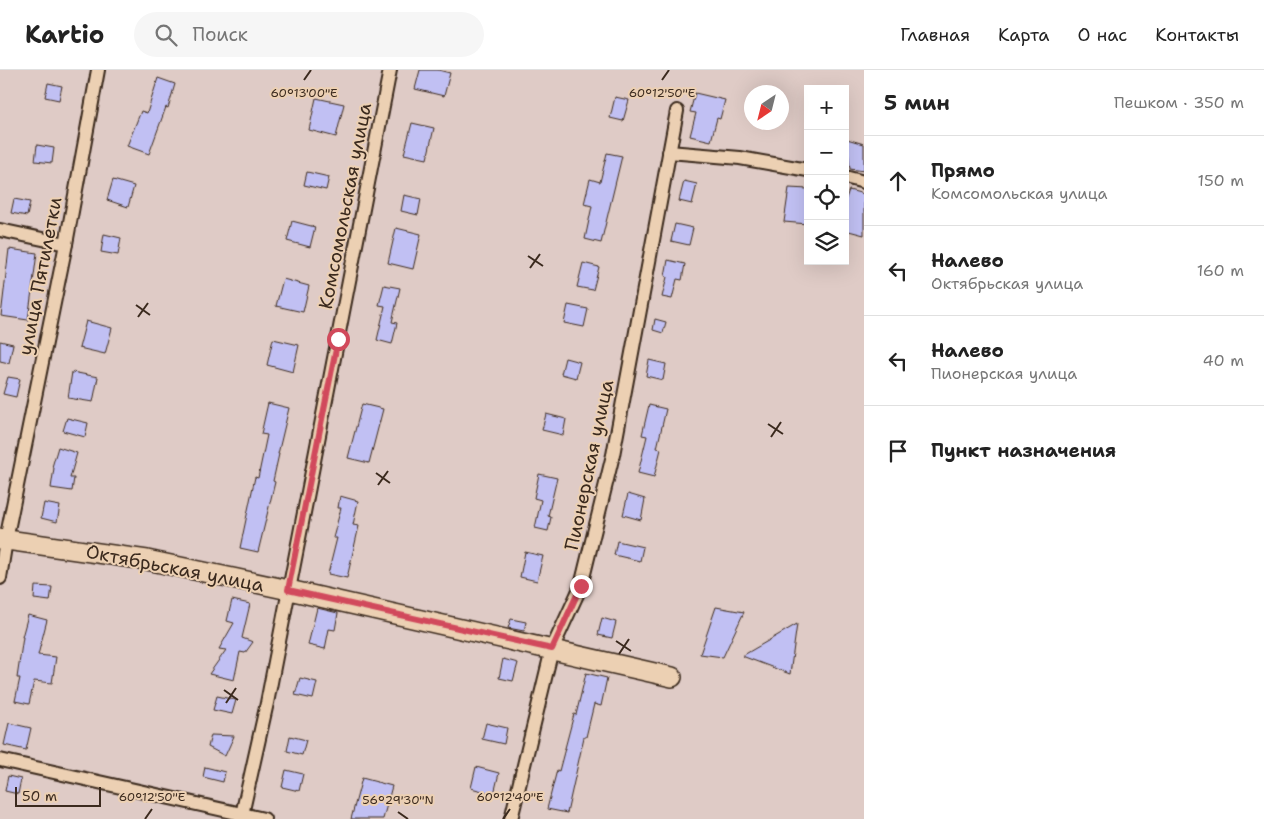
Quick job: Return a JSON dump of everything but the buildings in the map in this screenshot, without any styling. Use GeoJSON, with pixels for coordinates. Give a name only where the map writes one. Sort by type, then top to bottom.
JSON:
{"type":"FeatureCollection","features":[{"type":"Feature","properties":{"kind":"street","name":"улица Пятилетки"},"geometry":{"type":"LineString","coordinates":[[0,578],[3,539],[66,244],[98,70]]}},
{"type":"Feature","properties":{"kind":"street","name":"Комсомольская улица"},"geometry":{"type":"LineString","coordinates":[[242,816],[267,703],[390,70]]}},
{"type":"Feature","properties":{"kind":"street","name":"Пионерская улица"},"geometry":{"type":"LineString","coordinates":[[512,819],[552,649],[581,586],[613,455],[677,111]]}},
{"type":"Feature","properties":{"kind":"street"},"geometry":{"type":"LineString","coordinates":[[670,152],[740,158],[804,169]]}},
{"type":"Feature","properties":{"kind":"street"},"geometry":{"type":"LineString","coordinates":[[849,178],[864,182]]}},
{"type":"Feature","properties":{"kind":"street"},"geometry":{"type":"LineString","coordinates":[[0,230],[66,244]]}},
{"type":"Feature","properties":{"kind":"street","name":"Октябрьская улица"},"geometry":{"type":"LineString","coordinates":[[3,539],[147,560],[672,677]]}},
{"type":"Feature","properties":{"kind":"street"},"geometry":{"type":"LineString","coordinates":[[0,760],[242,816],[264,819]]}},
{"type":"Feature","properties":{"kind":"route"},"geometry":{"type":"LineString","coordinates":[[338,339],[288,590],[552,649],[581,586]]}}]}
